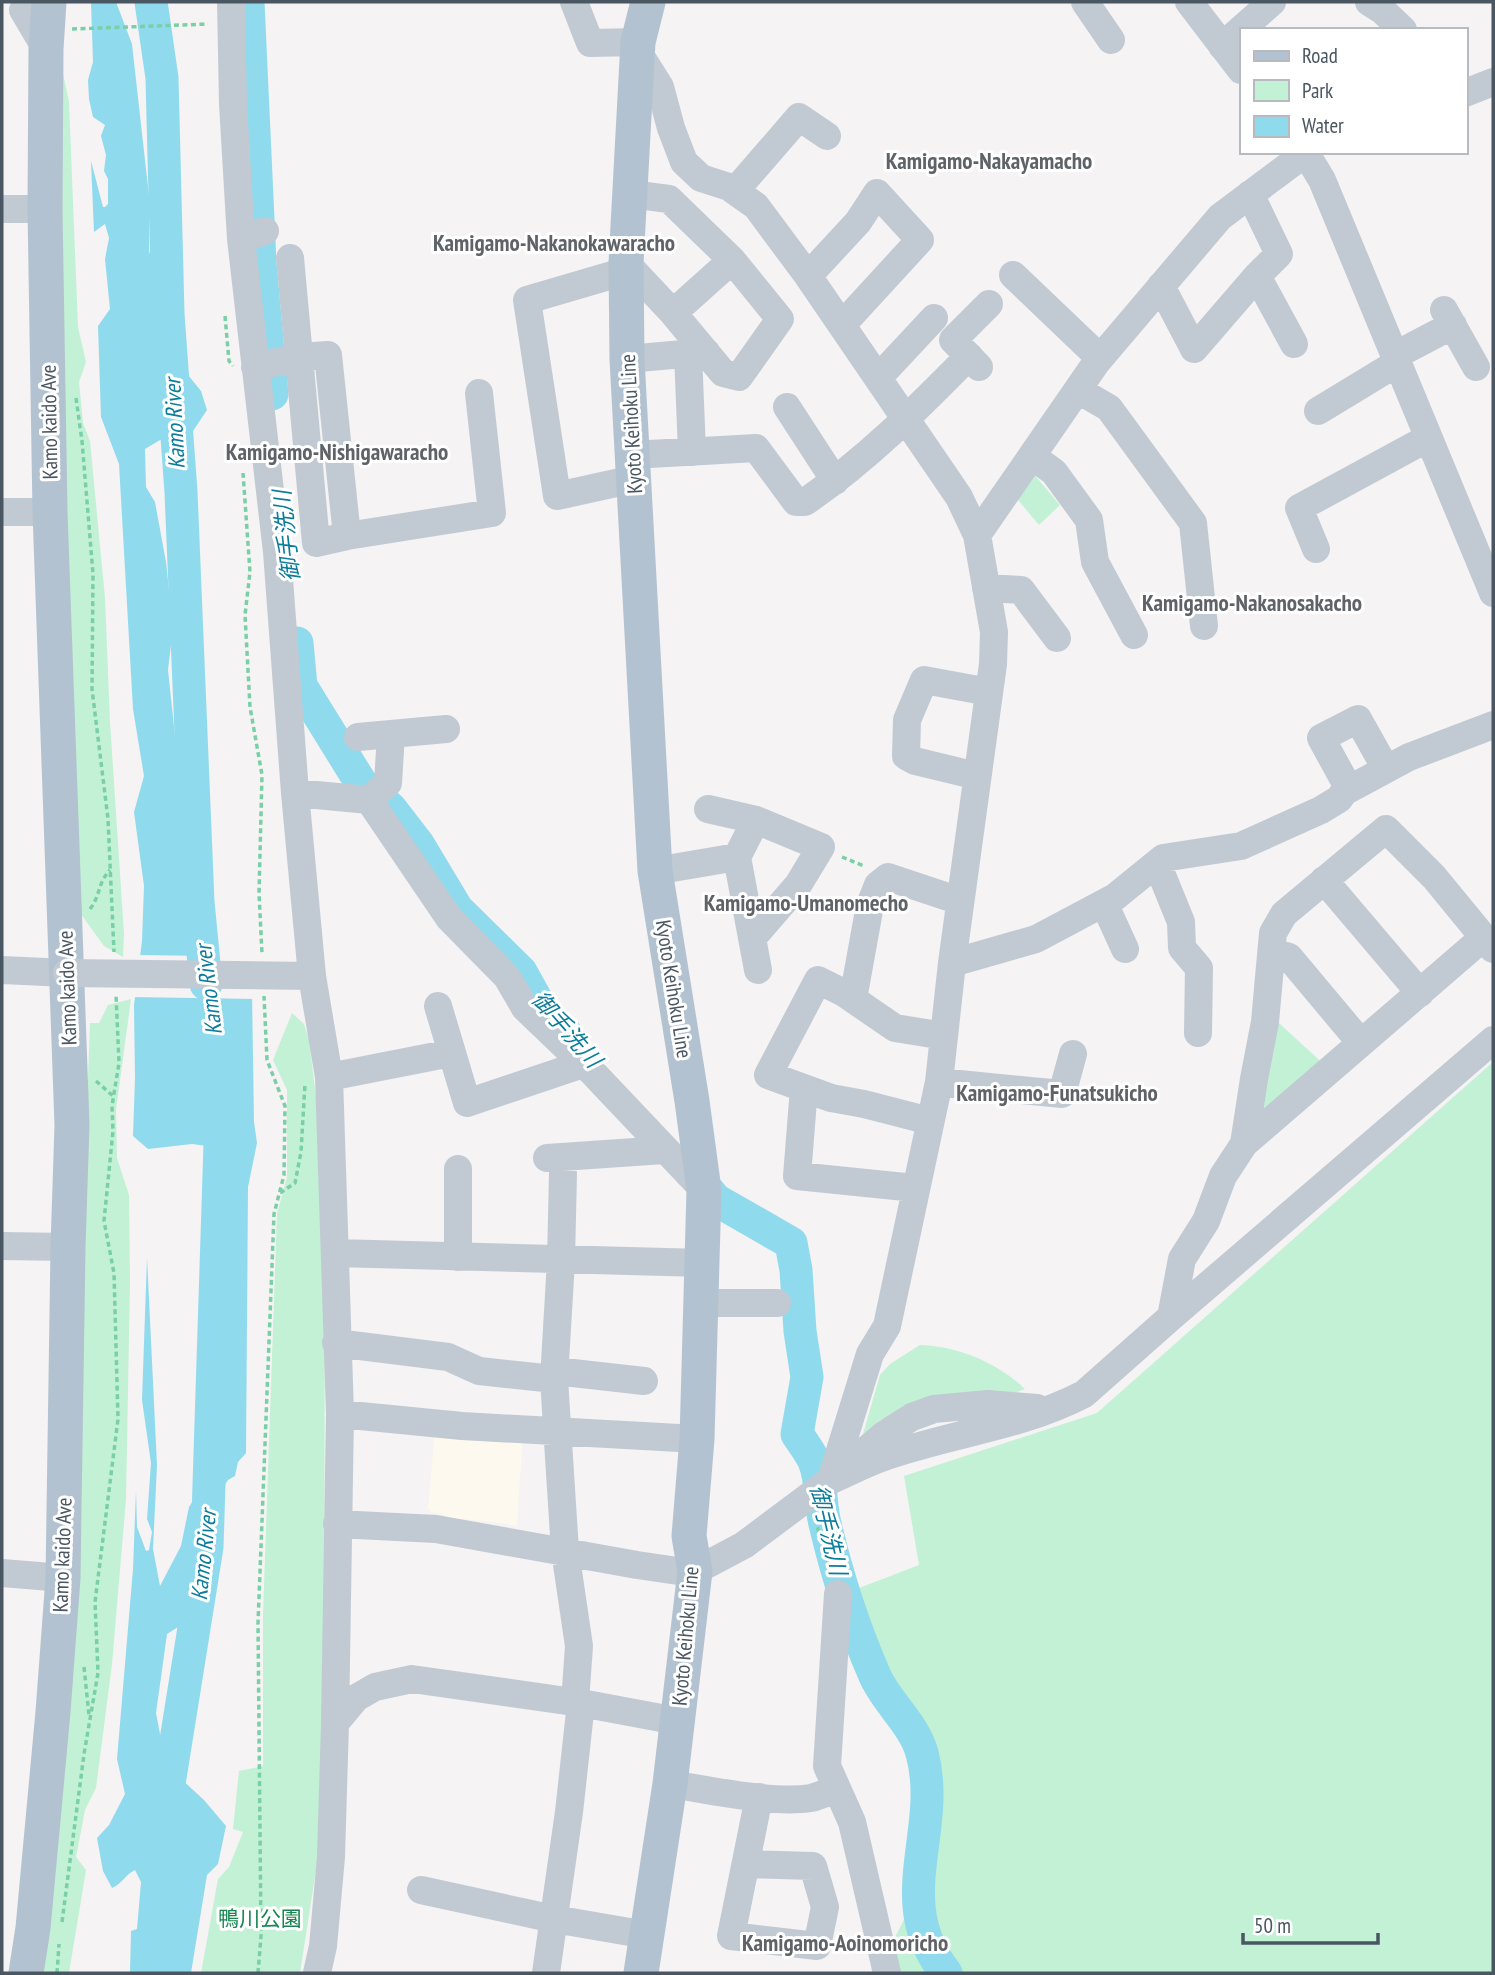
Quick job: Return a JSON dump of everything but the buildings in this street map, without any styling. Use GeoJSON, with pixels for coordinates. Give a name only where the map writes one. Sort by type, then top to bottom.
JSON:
{"type":"FeatureCollection","features":[{"type":"Feature","properties":{"kind":"main road","name":"Kyoto Keihoku Line"},"geometry":{"type":"LineString","coordinates":[[641,1973],[670,1784],[695,1571],[689,1536],[702,1304],[704,1190],[655,871],[626,359],[626,267],[638,47],[648,2]]}},
{"type":"Feature","properties":{"kind":"main road","name":"Kamo kaido Ave"},"geometry":{"type":"LineString","coordinates":[[26,1973],[33,1928],[53,1712],[62,1578],[72,1125],[50,512],[42,16]]}},
{"type":"Feature","properties":{"kind":"street"},"geometry":{"type":"LineString","coordinates":[[574,2],[590,43],[638,47],[660,87],[684,162],[701,178],[735,191],[757,206],[959,497],[977,536],[994,632],[993,664],[960,901],[939,1082],[887,1326],[870,1354],[831,1480]]}},
{"type":"Feature","properties":{"kind":"street"},"geometry":{"type":"LineString","coordinates":[[1086,2],[1111,40]]}},
{"type":"Feature","properties":{"kind":"street"},"geometry":{"type":"LineString","coordinates":[[1189,2],[1240,69]]}},
{"type":"Feature","properties":{"kind":"street"},"geometry":{"type":"LineString","coordinates":[[1242,28],[1272,2]]}},
{"type":"Feature","properties":{"kind":"street"},"geometry":{"type":"LineString","coordinates":[[1369,2],[1384,11],[1400,28]]}},
{"type":"Feature","properties":{"kind":"street"},"geometry":{"type":"LineString","coordinates":[[231,12],[233,104],[253,235],[268,364],[297,547],[295,793],[312,976],[317,1080],[336,1254],[340,1414],[335,1723],[331,1857],[323,1946],[317,1973]]}},
{"type":"Feature","properties":{"kind":"street"},"geometry":{"type":"LineString","coordinates":[[1222,46],[1240,30]]}},
{"type":"Feature","properties":{"kind":"street"},"geometry":{"type":"LineString","coordinates":[[1467,92],[1493,82]]}},
{"type":"Feature","properties":{"kind":"street"},"geometry":{"type":"LineString","coordinates":[[735,191],[799,117],[827,136]]}},
{"type":"Feature","properties":{"kind":"street"},"geometry":{"type":"LineString","coordinates":[[977,536],[1100,358],[1220,216],[1305,154]]}},
{"type":"Feature","properties":{"kind":"street"},"geometry":{"type":"LineString","coordinates":[[1307,154],[1322,180],[1428,438],[1490,578]]}},
{"type":"Feature","properties":{"kind":"street"},"geometry":{"type":"LineString","coordinates":[[808,276],[858,222],[877,193],[920,240],[842,326]]}},
{"type":"Feature","properties":{"kind":"street"},"geometry":{"type":"LineString","coordinates":[[630,194],[669,199],[732,260],[780,319],[739,377],[723,373],[697,353],[673,313],[626,267],[527,300],[557,496],[633,467],[692,452],[756,448],[796,502],[805,502],[835,481],[974,361],[953,340],[989,304]]}},
{"type":"Feature","properties":{"kind":"street"},"geometry":{"type":"LineString","coordinates":[[1161,286],[1194,349],[1279,254],[1250,194]]}},
{"type":"Feature","properties":{"kind":"street"},"geometry":{"type":"LineString","coordinates":[[2,209],[45,209]]}},
{"type":"Feature","properties":{"kind":"street"},"geometry":{"type":"LineString","coordinates":[[290,258],[268,364],[297,547]]}},
{"type":"Feature","properties":{"kind":"street"},"geometry":{"type":"LineString","coordinates":[[673,313],[732,260]]}},
{"type":"Feature","properties":{"kind":"street"},"geometry":{"type":"LineString","coordinates":[[1013,275],[1100,358]]}},
{"type":"Feature","properties":{"kind":"street"},"geometry":{"type":"LineString","coordinates":[[1257,276],[1294,344]]}},
{"type":"Feature","properties":{"kind":"street"},"geometry":{"type":"LineString","coordinates":[[1318,411],[1396,360],[1448,317],[1476,367]]}},
{"type":"Feature","properties":{"kind":"street"},"geometry":{"type":"LineString","coordinates":[[878,378],[934,318]]}},
{"type":"Feature","properties":{"kind":"street"},"geometry":{"type":"LineString","coordinates":[[626,359],[697,353]]}},
{"type":"Feature","properties":{"kind":"street"},"geometry":{"type":"LineString","coordinates":[[692,452],[697,353]]}},
{"type":"Feature","properties":{"kind":"street"},"geometry":{"type":"LineString","coordinates":[[268,364],[328,355],[347,536]]}},
{"type":"Feature","properties":{"kind":"street"},"geometry":{"type":"LineString","coordinates":[[1078,390],[1109,408],[1193,523],[1204,626]]}},
{"type":"Feature","properties":{"kind":"street"},"geometry":{"type":"LineString","coordinates":[[297,547],[347,536],[492,513],[479,393]]}},
{"type":"Feature","properties":{"kind":"street"},"geometry":{"type":"LineString","coordinates":[[787,407],[835,481]]}},
{"type":"Feature","properties":{"kind":"street"},"geometry":{"type":"LineString","coordinates":[[1316,549],[1299,508],[1428,438]]}},
{"type":"Feature","properties":{"kind":"street"},"geometry":{"type":"LineString","coordinates":[[1032,456],[1054,472],[1089,520],[1095,562],[1134,635]]}},
{"type":"Feature","properties":{"kind":"street"},"geometry":{"type":"LineString","coordinates":[[2,512],[50,512]]}},
{"type":"Feature","properties":{"kind":"street"},"geometry":{"type":"LineString","coordinates":[[986,588],[1021,590],[1057,638]]}},
{"type":"Feature","properties":{"kind":"street"},"geometry":{"type":"LineString","coordinates":[[977,776],[915,761],[906,756],[907,720],[924,680],[989,692]]}},
{"type":"Feature","properties":{"kind":"street"},"geometry":{"type":"LineString","coordinates":[[1349,789],[1321,738],[1359,719],[1386,769]]}},
{"type":"Feature","properties":{"kind":"street"},"geometry":{"type":"LineString","coordinates":[[952,963],[1036,939],[1104,904],[1170,859],[1241,846],[1321,810],[1349,789],[1409,757],[1493,725]]}},
{"type":"Feature","properties":{"kind":"street"},"geometry":{"type":"LineString","coordinates":[[358,737],[446,729]]}},
{"type":"Feature","properties":{"kind":"street"},"geometry":{"type":"LineString","coordinates":[[390,734],[378,791],[449,918],[507,977],[525,1009],[583,1064],[704,1190]]}},
{"type":"Feature","properties":{"kind":"street"},"geometry":{"type":"LineString","coordinates":[[295,793],[378,791]]}},
{"type":"Feature","properties":{"kind":"street"},"geometry":{"type":"LineString","coordinates":[[708,809],[756,820],[821,847],[798,885],[754,936]]}},
{"type":"Feature","properties":{"kind":"street"},"geometry":{"type":"LineString","coordinates":[[756,820],[737,858],[754,936],[758,970]]}},
{"type":"Feature","properties":{"kind":"street"},"geometry":{"type":"LineString","coordinates":[[1171,1317],[1182,1259],[1206,1221],[1223,1176],[1244,1144],[1420,993],[1489,943],[1434,877],[1386,829],[1284,914],[1273,933],[1265,1022],[1244,1144]]}},
{"type":"Feature","properties":{"kind":"street"},"geometry":{"type":"LineString","coordinates":[[655,871],[737,858]]}},
{"type":"Feature","properties":{"kind":"street"},"geometry":{"type":"LineString","coordinates":[[1170,859],[1181,922],[1182,948],[1199,968],[1198,1033]]}},
{"type":"Feature","properties":{"kind":"street"},"geometry":{"type":"LineString","coordinates":[[853,999],[870,905],[878,886],[888,877],[960,901]]}},
{"type":"Feature","properties":{"kind":"street"},"geometry":{"type":"LineString","coordinates":[[1324,880],[1420,993]]}},
{"type":"Feature","properties":{"kind":"street"},"geometry":{"type":"LineString","coordinates":[[1104,904],[1125,950]]}},
{"type":"Feature","properties":{"kind":"street"},"geometry":{"type":"LineString","coordinates":[[1272,952],[1289,957],[1361,1042]]}},
{"type":"Feature","properties":{"kind":"street"},"geometry":{"type":"LineString","coordinates":[[2,970],[312,976]]}},
{"type":"Feature","properties":{"kind":"street"},"geometry":{"type":"LineString","coordinates":[[930,1121],[831,1098],[768,1075],[818,980],[853,999],[895,1028],[944,1036]]}},
{"type":"Feature","properties":{"kind":"street"},"geometry":{"type":"LineString","coordinates":[[438,1006],[467,1103],[583,1064]]}},
{"type":"Feature","properties":{"kind":"street"},"geometry":{"type":"LineString","coordinates":[[337,1524],[436,1529],[664,1569],[695,1571],[744,1545],[831,1480],[881,1458],[1051,1409],[1084,1394],[1493,1040]]}},
{"type":"Feature","properties":{"kind":"street"},"geometry":{"type":"LineString","coordinates":[[317,1080],[451,1053]]}},
{"type":"Feature","properties":{"kind":"street"},"geometry":{"type":"LineString","coordinates":[[939,1082],[1062,1094],[1073,1054]]}},
{"type":"Feature","properties":{"kind":"street"},"geometry":{"type":"LineString","coordinates":[[804,1088],[797,1176],[915,1188]]}},
{"type":"Feature","properties":{"kind":"street"},"geometry":{"type":"LineString","coordinates":[[546,1973],[569,1812],[578,1703],[579,1646],[565,1551],[557,1430],[555,1375],[561,1261],[555,1165],[664,1150]]}},
{"type":"Feature","properties":{"kind":"street"},"geometry":{"type":"LineString","coordinates":[[458,1169],[458,1257]]}},
{"type":"Feature","properties":{"kind":"street"},"geometry":{"type":"LineString","coordinates":[[2,1246],[68,1247]]}},
{"type":"Feature","properties":{"kind":"street"},"geometry":{"type":"LineString","coordinates":[[336,1254],[703,1263]]}},
{"type":"Feature","properties":{"kind":"street"},"geometry":{"type":"LineString","coordinates":[[702,1304],[777,1303]]}},
{"type":"Feature","properties":{"kind":"street"},"geometry":{"type":"LineString","coordinates":[[337,1343],[447,1357],[479,1371],[644,1381]]}},
{"type":"Feature","properties":{"kind":"street"},"geometry":{"type":"LineString","coordinates":[[340,1414],[462,1426],[696,1439]]}},
{"type":"Feature","properties":{"kind":"street"},"geometry":{"type":"LineString","coordinates":[[2,1573],[62,1578]]}},
{"type":"Feature","properties":{"kind":"street"},"geometry":{"type":"LineString","coordinates":[[838,1594],[827,1766],[852,1822],[887,1973]]}},
{"type":"Feature","properties":{"kind":"street"},"geometry":{"type":"LineString","coordinates":[[335,1723],[356,1698],[375,1687],[412,1679],[578,1703],[677,1721]]}},
{"type":"Feature","properties":{"kind":"street"},"geometry":{"type":"LineString","coordinates":[[670,1784],[759,1797],[811,1798],[836,1789]]}},
{"type":"Feature","properties":{"kind":"street"},"geometry":{"type":"LineString","coordinates":[[746,1864],[759,1797]]}},
{"type":"Feature","properties":{"kind":"street"},"geometry":{"type":"LineString","coordinates":[[421,1890],[554,1919],[647,1935]]}},
{"type":"Feature","properties":{"kind":"path"},"geometry":{"type":"LineString","coordinates":[[42,16],[231,12]]}},
{"type":"Feature","properties":{"kind":"path"},"geometry":{"type":"LineString","coordinates":[[225,311],[229,361],[268,364]]}},
{"type":"Feature","properties":{"kind":"path"},"geometry":{"type":"LineString","coordinates":[[242,464],[250,572],[245,615],[250,707],[262,775],[259,893],[262,962]]}},
{"type":"Feature","properties":{"kind":"path"},"geometry":{"type":"LineString","coordinates":[[821,847],[888,877]]}},
{"type":"Feature","properties":{"kind":"path"},"geometry":{"type":"LineString","coordinates":[[97,901],[101,879],[111,869]]}},
{"type":"Feature","properties":{"kind":"path"},"geometry":{"type":"LineString","coordinates":[[258,1973],[261,1936],[258,1623],[274,1214],[284,1175],[285,1106],[267,1060],[264,990]]}},
{"type":"Feature","properties":{"kind":"path"},"geometry":{"type":"LineString","coordinates":[[279,1194],[295,1183],[317,1080]]}},
{"type":"Feature","properties":{"kind":"path"},"geometry":{"type":"LineString","coordinates":[[822,1545],[838,1594]]}},
{"type":"Feature","properties":{"kind":"shaded area"},"geometry":{"type":"Polygon","coordinates":[[[435,1431],[523,1433],[517,1526],[448,1518],[443,1514],[431,1512],[428,1508],[435,1431]]]}},
{"type":"Feature","properties":{"kind":"green space"},"geometry":{"type":"Polygon","coordinates":[[[59,54],[69,102],[78,327],[86,362],[79,382],[83,423],[90,441],[105,598],[124,934],[123,957],[104,946],[78,910],[59,424],[59,54]]]}},
{"type":"Feature","properties":{"kind":"green space"},"geometry":{"type":"Polygon","coordinates":[[[1026,465],[1060,505],[1039,525],[1009,489],[1026,465]]]}},
{"type":"Feature","properties":{"kind":"green space"},"geometry":{"type":"Polygon","coordinates":[[[131,999],[116,1110],[117,1158],[129,1195],[130,1282],[126,1499],[112,1664],[96,1788],[85,1810],[76,1857],[86,1870],[69,1973],[36,1973],[83,1217],[90,1023],[99,1023],[108,1005],[131,999]]]}},
{"type":"Feature","properties":{"kind":"green space"},"geometry":{"type":"Polygon","coordinates":[[[1267,1012],[1330,1070],[1251,1138],[1267,1012]]]}},
{"type":"Feature","properties":{"kind":"green space","name":"鴨川公園"},"geometry":{"type":"Polygon","coordinates":[[[292,1013],[304,1024],[309,1040],[319,1121],[325,1222],[324,1731],[319,1851],[300,1973],[201,1973],[218,1879],[229,1867],[243,1832],[233,1829],[239,1771],[263,1766],[263,1615],[277,1214],[287,1177],[287,1090],[273,1060],[292,1013]]]}},
{"type":"Feature","properties":{"kind":"green space"},"geometry":{"type":"Polygon","coordinates":[[[1493,1062],[1493,1973],[893,1973],[887,1953],[927,1874],[933,1778],[918,1730],[878,1670],[854,1590],[919,1565],[904,1476],[1097,1413],[1493,1062]]]}},
{"type":"Feature","properties":{"kind":"green space"},"geometry":{"type":"Polygon","coordinates":[[[920,1345],[949,1349],[977,1358],[1003,1371],[1025,1389],[1017,1392],[1014,1397],[880,1420],[863,1434],[880,1375],[890,1364],[920,1345]]]}},
{"type":"Feature","properties":{"kind":"water"},"geometry":{"type":"Polygon","coordinates":[[[91,2],[116,2],[132,44],[149,196],[149,251],[156,273],[153,300],[184,370],[201,391],[207,410],[191,434],[160,440],[145,449],[146,487],[155,502],[166,562],[173,628],[168,670],[194,914],[208,961],[252,993],[254,1122],[257,1143],[248,1187],[246,1453],[238,1462],[235,1476],[228,1480],[214,1501],[213,1525],[199,1568],[200,1604],[183,1624],[167,1634],[156,1713],[166,1765],[204,1800],[226,1826],[218,1864],[207,1875],[191,1973],[130,1973],[131,1931],[137,1929],[141,1882],[135,1870],[112,1888],[103,1871],[97,1838],[109,1825],[125,1794],[117,1759],[133,1569],[136,1491],[137,1527],[146,1551],[149,1550],[152,1532],[147,1519],[151,1463],[142,1400],[147,1258],[157,1465],[153,1549],[160,1586],[181,1546],[189,1507],[213,1470],[222,1442],[231,1266],[223,1161],[207,1146],[192,1144],[148,1149],[133,1136],[134,1005],[142,941],[144,886],[134,812],[144,776],[133,709],[119,464],[101,417],[98,326],[110,309],[105,259],[109,238],[105,224],[94,232],[91,161],[103,207],[108,204],[108,179],[104,171],[106,155],[101,136],[105,125],[93,117],[89,99],[88,80],[93,62],[91,2]]]}},
{"type":"Feature","properties":{"kind":"pier"},"geometry":{"type":"Polygon","coordinates":[[[136,955],[210,956],[254,991],[255,999],[131,997],[136,955]]]}},
{"type":"Feature","properties":{"kind":"waterway","name":"Kamo River"},"geometry":{"type":"LineString","coordinates":[[151,2],[162,78],[168,314],[181,492],[198,902],[206,984]]}},
{"type":"Feature","properties":{"kind":"waterway","name":"御手洗川"},"geometry":{"type":"LineString","coordinates":[[248,2],[260,263],[272,394]]}},
{"type":"Feature","properties":{"kind":"waterway","name":"御手洗川"},"geometry":{"type":"LineString","coordinates":[[297,643],[301,686],[361,783],[391,809],[418,844],[457,909],[521,972],[541,1008],[567,1035]]}},
{"type":"Feature","properties":{"kind":"waterway","name":"Kamo River"},"geometry":{"type":"LineString","coordinates":[[164,1815],[207,1547],[221,1113]]}},
{"type":"Feature","properties":{"kind":"waterway","name":"御手洗川"},"geometry":{"type":"LineString","coordinates":[[690,1170],[716,1200],[791,1243],[807,1377],[797,1434],[817,1468],[823,1517],[860,1639],[880,1686],[913,1733],[922,1753],[927,1782],[918,1892],[921,1919],[929,1946],[946,1973]]}},
{"type":"Feature","properties":{"kind":"district","name":"Kamigamo-Nakayamacho"},"geometry":{"type":"Point","coordinates":[989,160]}},
{"type":"Feature","properties":{"kind":"district","name":"Kamigamo-Nakanokawaracho"},"geometry":{"type":"Point","coordinates":[554,242]}},
{"type":"Feature","properties":{"kind":"district","name":"Kamigamo-Nishigawaracho"},"geometry":{"type":"Point","coordinates":[337,451]}},
{"type":"Feature","properties":{"kind":"district","name":"Kamigamo-Nakanosakacho"},"geometry":{"type":"Point","coordinates":[1252,602]}},
{"type":"Feature","properties":{"kind":"district","name":"Kamigamo-Umanomecho"},"geometry":{"type":"Point","coordinates":[806,902]}},
{"type":"Feature","properties":{"kind":"district","name":"Kamigamo-Funatsukicho"},"geometry":{"type":"Point","coordinates":[1057,1092]}},
{"type":"Feature","properties":{"kind":"district","name":"Kamigamo-Aoinomoricho"},"geometry":{"type":"Point","coordinates":[845,1942]}}]}
